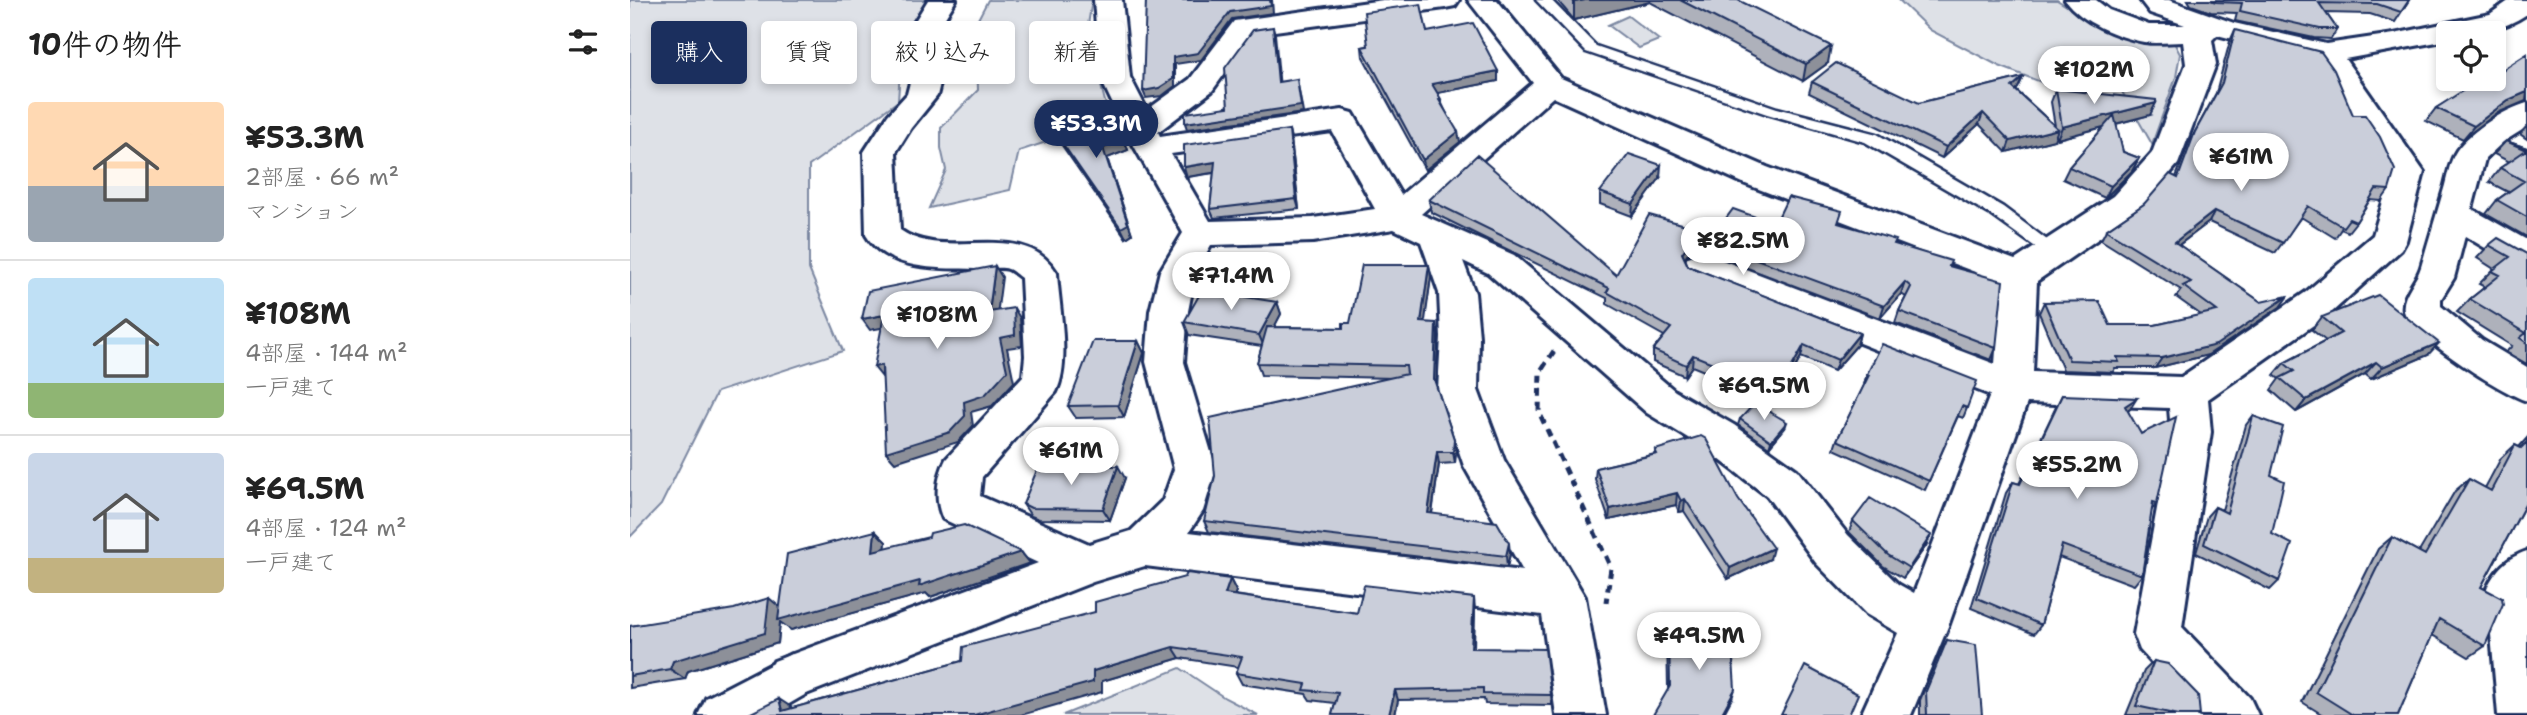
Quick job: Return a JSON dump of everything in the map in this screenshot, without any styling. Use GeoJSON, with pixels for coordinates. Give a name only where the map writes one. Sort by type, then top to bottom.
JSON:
{"type":"FeatureCollection","features":[{"type":"Feature","properties":{"kind":"street"},"geometry":{"type":"LineString","coordinates":[[942,0],[916,42],[929,67],[922,96],[899,122],[880,152],[883,236],[904,251],[976,257],[1015,256],[1039,273],[1044,356],[1042,381],[961,471],[958,506],[1088,564]]}},
{"type":"Feature","properties":{"kind":"street"},"geometry":{"type":"LineString","coordinates":[[1108,0],[1115,77],[1200,233]]}},
{"type":"Feature","properties":{"kind":"street"},"geometry":{"type":"LineString","coordinates":[[1147,138],[1201,85],[1244,27],[1445,0]]}},
{"type":"Feature","properties":{"kind":"street"},"geometry":{"type":"LineString","coordinates":[[1482,0],[1550,84],[1755,175],[2019,275]]}},
{"type":"Feature","properties":{"kind":"street"},"geometry":{"type":"LineString","coordinates":[[2079,0],[2099,16],[2146,34],[2196,31],[2326,54],[2394,43],[2499,20],[2527,1]]}},
{"type":"Feature","properties":{"kind":"street"},"geometry":{"type":"LineString","coordinates":[[1701,266],[2013,387],[2188,393],[2319,302],[2389,241],[2408,172],[2326,54],[2225,29],[2160,7],[2154,0]]}},
{"type":"Feature","properties":{"kind":"street"},"geometry":{"type":"LineString","coordinates":[[2019,275],[2125,204],[2167,158],[2201,65],[2196,31]]}},
{"type":"Feature","properties":{"kind":"street"},"geometry":{"type":"LineString","coordinates":[[1416,225],[1550,84]]}},
{"type":"Feature","properties":{"kind":"street"},"geometry":{"type":"LineString","coordinates":[[2527,113],[2492,135],[2470,155],[2436,278],[2423,298],[2423,311],[2468,350],[2527,386]]}},
{"type":"Feature","properties":{"kind":"street"},"geometry":{"type":"LineString","coordinates":[[1147,138],[1342,120],[1416,225],[1457,293],[1460,337],[1458,390],[1486,466],[1562,597],[1581,715]]}},
{"type":"Feature","properties":{"kind":"street"},"geometry":{"type":"LineString","coordinates":[[2492,135],[2527,154]]}},
{"type":"Feature","properties":{"kind":"street"},"geometry":{"type":"LineString","coordinates":[[2453,213],[2527,256]]}},
{"type":"Feature","properties":{"kind":"street"},"geometry":{"type":"LineString","coordinates":[[1200,233],[1416,225],[1501,264],[1661,402],[1720,437],[1782,483],[1832,549],[1882,599],[1926,624]]}},
{"type":"Feature","properties":{"kind":"street"},"geometry":{"type":"LineString","coordinates":[[1145,546],[1181,511],[1195,469],[1165,362],[1169,312],[1178,271],[1200,233]]}},
{"type":"Feature","properties":{"kind":"street"},"geometry":{"type":"LineString","coordinates":[[1886,715],[1926,624],[2013,387],[2019,275]]}},
{"type":"Feature","properties":{"kind":"street"},"geometry":{"type":"LineString","coordinates":[[2188,393],[2191,432],[2157,634],[2233,715]]}},
{"type":"Feature","properties":{"kind":"street"},"geometry":{"type":"LineString","coordinates":[[723,715],[791,677],[1088,564],[1145,546],[1562,597]]}},
{"type":"Feature","properties":{"kind":"street"},"geometry":{"type":"LineString","coordinates":[[2523,715],[2510,588],[2527,571]]}},
{"type":"Feature","properties":{"kind":"lane"},"geometry":{"type":"LineString","coordinates":[[1543,0],[1591,49],[1772,111],[1871,138],[1997,211],[2054,252]]}},
{"type":"Feature","properties":{"kind":"path"},"geometry":{"type":"LineString","coordinates":[[1578,332],[1560,341],[1540,372],[1539,412],[1611,568],[1604,609]]}},
{"type":"Feature","properties":{"kind":"shaded area"},"geometry":{"type":"Polygon","coordinates":[[[630,0],[933,0],[918,21],[871,21],[871,84],[899,84],[898,101],[809,166],[809,269],[843,351],[717,392],[661,505],[630,537],[630,0]]]}},
{"type":"Feature","properties":{"kind":"shaded area"},"geometry":{"type":"Polygon","coordinates":[[[988,0],[1092,0],[1089,21],[1029,21],[1029,84],[1101,84],[1110,121],[1019,151],[1010,190],[929,208],[946,170],[941,148],[941,128],[978,90],[978,84],[1015,84],[1015,21],[977,21],[988,0]]]}},
{"type":"Feature","properties":{"kind":"shaded area"},"geometry":{"type":"Polygon","coordinates":[[[1899,0],[2057,0],[2081,15],[2170,35],[2180,54],[2176,77],[2152,144],[2117,83],[2062,90],[1999,66],[1930,30],[1899,0]]]}},
{"type":"Feature","properties":{"kind":"shaded area"},"geometry":{"type":"Polygon","coordinates":[[[1628,16],[1659,40],[1639,48],[1608,25],[1628,16]]]}},
{"type":"Feature","properties":{"kind":"shaded area"},"geometry":{"type":"Polygon","coordinates":[[[1180,668],[1225,698],[1258,715],[1063,715],[1180,668]]]}},
{"type":"Feature","properties":{"kind":"building"},"geometry":{"type":"Polygon","coordinates":[[[1146,0],[1270,0],[1271,6],[1230,12],[1198,53],[1173,57],[1173,79],[1159,88],[1143,91],[1146,0]]]}},
{"type":"Feature","properties":{"kind":"building"},"geometry":{"type":"Polygon","coordinates":[[[1680,0],[1738,0],[1831,46],[1806,64],[1680,0]]]}},
{"type":"Feature","properties":{"kind":"building"},"geometry":{"type":"Polygon","coordinates":[[[2210,0],[2409,0],[2401,12],[2377,4],[2319,3],[2337,29],[2320,29],[2240,11],[2242,3],[2210,0]]]}},
{"type":"Feature","properties":{"kind":"building"},"geometry":{"type":"Polygon","coordinates":[[[1421,4],[1427,32],[1473,23],[1498,71],[1432,84],[1458,132],[1423,160],[1362,47],[1368,46],[1364,12],[1421,4]]]}},
{"type":"Feature","properties":{"kind":"building"},"geometry":{"type":"Polygon","coordinates":[[[1273,27],[1278,82],[1297,79],[1301,106],[1185,123],[1185,113],[1228,107],[1225,68],[1253,30],[1273,27]]]}},
{"type":"Feature","properties":{"kind":"building"},"geometry":{"type":"Polygon","coordinates":[[[2235,30],[2321,52],[2334,70],[2353,115],[2365,115],[2380,137],[2395,170],[2389,190],[2376,189],[2356,222],[2349,219],[2343,227],[2308,206],[2283,243],[2215,211],[2175,242],[2261,302],[2288,296],[2216,345],[2162,358],[2117,357],[2119,362],[2069,360],[2044,302],[2099,301],[2110,325],[2155,325],[2217,311],[2183,286],[2191,282],[2106,230],[2144,204],[2170,174],[2178,178],[2195,132],[2222,83],[2235,30]]]}},
{"type":"Feature","properties":{"kind":"building"},"geometry":{"type":"Polygon","coordinates":[[[2527,54],[2527,92],[2508,100],[2474,126],[2436,108],[2462,91],[2506,91],[2506,68],[2527,54]]]}},
{"type":"Feature","properties":{"kind":"building"},"geometry":{"type":"Polygon","coordinates":[[[1836,63],[1919,103],[2023,77],[2012,87],[2058,129],[2010,141],[1983,113],[1946,147],[1812,82],[1836,63]]]}},
{"type":"Feature","properties":{"kind":"building"},"geometry":{"type":"Polygon","coordinates":[[[2056,89],[2156,100],[2156,103],[2062,127],[2056,89]]]}},
{"type":"Feature","properties":{"kind":"building"},"geometry":{"type":"Polygon","coordinates":[[[1105,115],[1124,140],[1103,148],[1128,224],[1121,228],[1056,134],[1105,115]]]}},
{"type":"Feature","properties":{"kind":"building"},"geometry":{"type":"Polygon","coordinates":[[[2114,115],[2123,152],[2139,158],[2111,186],[2069,167],[2114,115]]]}},
{"type":"Feature","properties":{"kind":"building"},"geometry":{"type":"Polygon","coordinates":[[[1289,130],[1296,199],[1210,209],[1215,162],[1184,167],[1184,145],[1289,130]]]}},
{"type":"Feature","properties":{"kind":"building"},"geometry":{"type":"Polygon","coordinates":[[[2506,141],[2527,148],[2527,217],[2497,200],[2524,181],[2500,168],[2526,150],[2506,141]]]}},
{"type":"Feature","properties":{"kind":"building"},"geometry":{"type":"Polygon","coordinates":[[[1629,154],[1661,165],[1633,204],[1600,192],[1629,154]]]}},
{"type":"Feature","properties":{"kind":"building"},"geometry":{"type":"Polygon","coordinates":[[[1477,155],[1616,275],[1649,215],[1715,233],[1733,209],[1775,224],[1788,197],[1842,211],[1838,223],[1896,240],[1894,244],[1951,261],[1949,266],[2003,281],[1996,348],[1899,311],[1911,287],[1905,282],[1884,306],[1702,239],[1689,243],[1682,253],[1688,266],[1860,333],[1838,360],[1804,345],[1779,390],[1693,355],[1686,365],[1653,350],[1671,328],[1607,292],[1609,288],[1429,200],[1477,155]]]}},
{"type":"Feature","properties":{"kind":"building"},"geometry":{"type":"Polygon","coordinates":[[[2498,238],[2527,254],[2527,343],[2520,338],[2526,333],[2470,299],[2500,275],[2492,271],[2510,257],[2489,245],[2498,238]]]}},
{"type":"Feature","properties":{"kind":"building"},"geometry":{"type":"Polygon","coordinates":[[[1362,265],[1429,265],[1421,322],[1436,323],[1434,379],[1454,439],[1453,452],[1437,452],[1428,513],[1497,522],[1509,543],[1506,556],[1204,521],[1215,476],[1210,418],[1407,374],[1406,366],[1257,363],[1267,327],[1343,328],[1343,323],[1350,323],[1362,265]]]}},
{"type":"Feature","properties":{"kind":"building"},"geometry":{"type":"Polygon","coordinates":[[[995,266],[989,312],[1014,308],[1015,335],[1000,338],[1007,371],[985,395],[964,402],[965,416],[950,432],[886,452],[882,365],[874,367],[884,315],[862,319],[868,291],[995,266]]]}},
{"type":"Feature","properties":{"kind":"building"},"geometry":{"type":"Polygon","coordinates":[[[1202,290],[1277,302],[1259,335],[1184,322],[1202,290]]]}},
{"type":"Feature","properties":{"kind":"building"},"geometry":{"type":"Polygon","coordinates":[[[2378,295],[2439,343],[2382,367],[2376,362],[2306,400],[2280,378],[2294,371],[2284,363],[2341,333],[2322,317],[2378,295]]]}},
{"type":"Feature","properties":{"kind":"building"},"geometry":{"type":"Polygon","coordinates":[[[1093,341],[1138,341],[1118,405],[1068,406],[1093,341]]]}},
{"type":"Feature","properties":{"kind":"building"},"geometry":{"type":"Polygon","coordinates":[[[1882,344],[1977,381],[1967,408],[1962,406],[1929,481],[1837,440],[1882,344]]]}},
{"type":"Feature","properties":{"kind":"building"},"geometry":{"type":"Polygon","coordinates":[[[2062,395],[2137,398],[2125,406],[2141,434],[2176,417],[2157,503],[2153,502],[2142,575],[2062,545],[2041,625],[1977,598],[2013,482],[2020,484],[2062,395]]]}},
{"type":"Feature","properties":{"kind":"building"},"geometry":{"type":"Polygon","coordinates":[[[1755,403],[1787,422],[1771,441],[1740,419],[1755,403]]]}},
{"type":"Feature","properties":{"kind":"building"},"geometry":{"type":"Polygon","coordinates":[[[2253,416],[2283,427],[2271,475],[2284,481],[2272,534],[2292,544],[2279,581],[2204,544],[2215,507],[2227,513],[2253,416]]]}},
{"type":"Feature","properties":{"kind":"building"},"geometry":{"type":"Polygon","coordinates":[[[1701,436],[1706,439],[1738,499],[1773,548],[1730,568],[1685,499],[1681,501],[1677,493],[1610,509],[1596,468],[1657,454],[1655,450],[1701,436]]]}},
{"type":"Feature","properties":{"kind":"building"},"geometry":{"type":"Polygon","coordinates":[[[2527,442],[2527,501],[2481,587],[2502,598],[2503,604],[2485,646],[2439,619],[2398,715],[2353,715],[2316,692],[2392,537],[2425,555],[2469,479],[2491,491],[2515,445],[2521,448],[2527,442]]]}},
{"type":"Feature","properties":{"kind":"building"},"geometry":{"type":"Polygon","coordinates":[[[1039,465],[1118,466],[1103,509],[1031,508],[1023,504],[1039,465]]]}},
{"type":"Feature","properties":{"kind":"building"},"geometry":{"type":"Polygon","coordinates":[[[1870,498],[1931,535],[1909,568],[1888,555],[1853,521],[1870,498]]]}},
{"type":"Feature","properties":{"kind":"building"},"geometry":{"type":"Polygon","coordinates":[[[964,525],[1021,552],[919,586],[920,581],[778,620],[787,554],[875,531],[873,551],[964,525]]]}},
{"type":"Feature","properties":{"kind":"building"},"geometry":{"type":"Polygon","coordinates":[[[1187,573],[1230,579],[1225,594],[1357,613],[1364,585],[1474,598],[1471,648],[1545,649],[1551,695],[1483,694],[1483,688],[1395,690],[1389,715],[1332,715],[1338,693],[1304,690],[1306,684],[1236,673],[1242,657],[1173,647],[1093,671],[1093,682],[974,715],[747,715],[779,699],[782,711],[962,661],[963,647],[1095,612],[1095,602],[1185,577],[1187,573]]]}},
{"type":"Feature","properties":{"kind":"building"},"geometry":{"type":"Polygon","coordinates":[[[769,598],[765,633],[673,661],[670,669],[630,676],[630,626],[734,609],[769,598]]]}},
{"type":"Feature","properties":{"kind":"building"},"geometry":{"type":"Polygon","coordinates":[[[1669,626],[1731,628],[1735,689],[1721,715],[1653,715],[1670,686],[1669,626]]]}},
{"type":"Feature","properties":{"kind":"building"},"geometry":{"type":"Polygon","coordinates":[[[1947,640],[1976,645],[1982,715],[1927,715],[1926,691],[1947,640]]]}},
{"type":"Feature","properties":{"kind":"building"},"geometry":{"type":"Polygon","coordinates":[[[2154,661],[2168,664],[2198,695],[2200,715],[2179,715],[2136,706],[2154,661]]]}},
{"type":"Feature","properties":{"kind":"building"},"geometry":{"type":"Polygon","coordinates":[[[1805,666],[1858,694],[1849,715],[1781,715],[1805,666]]]}}]}
